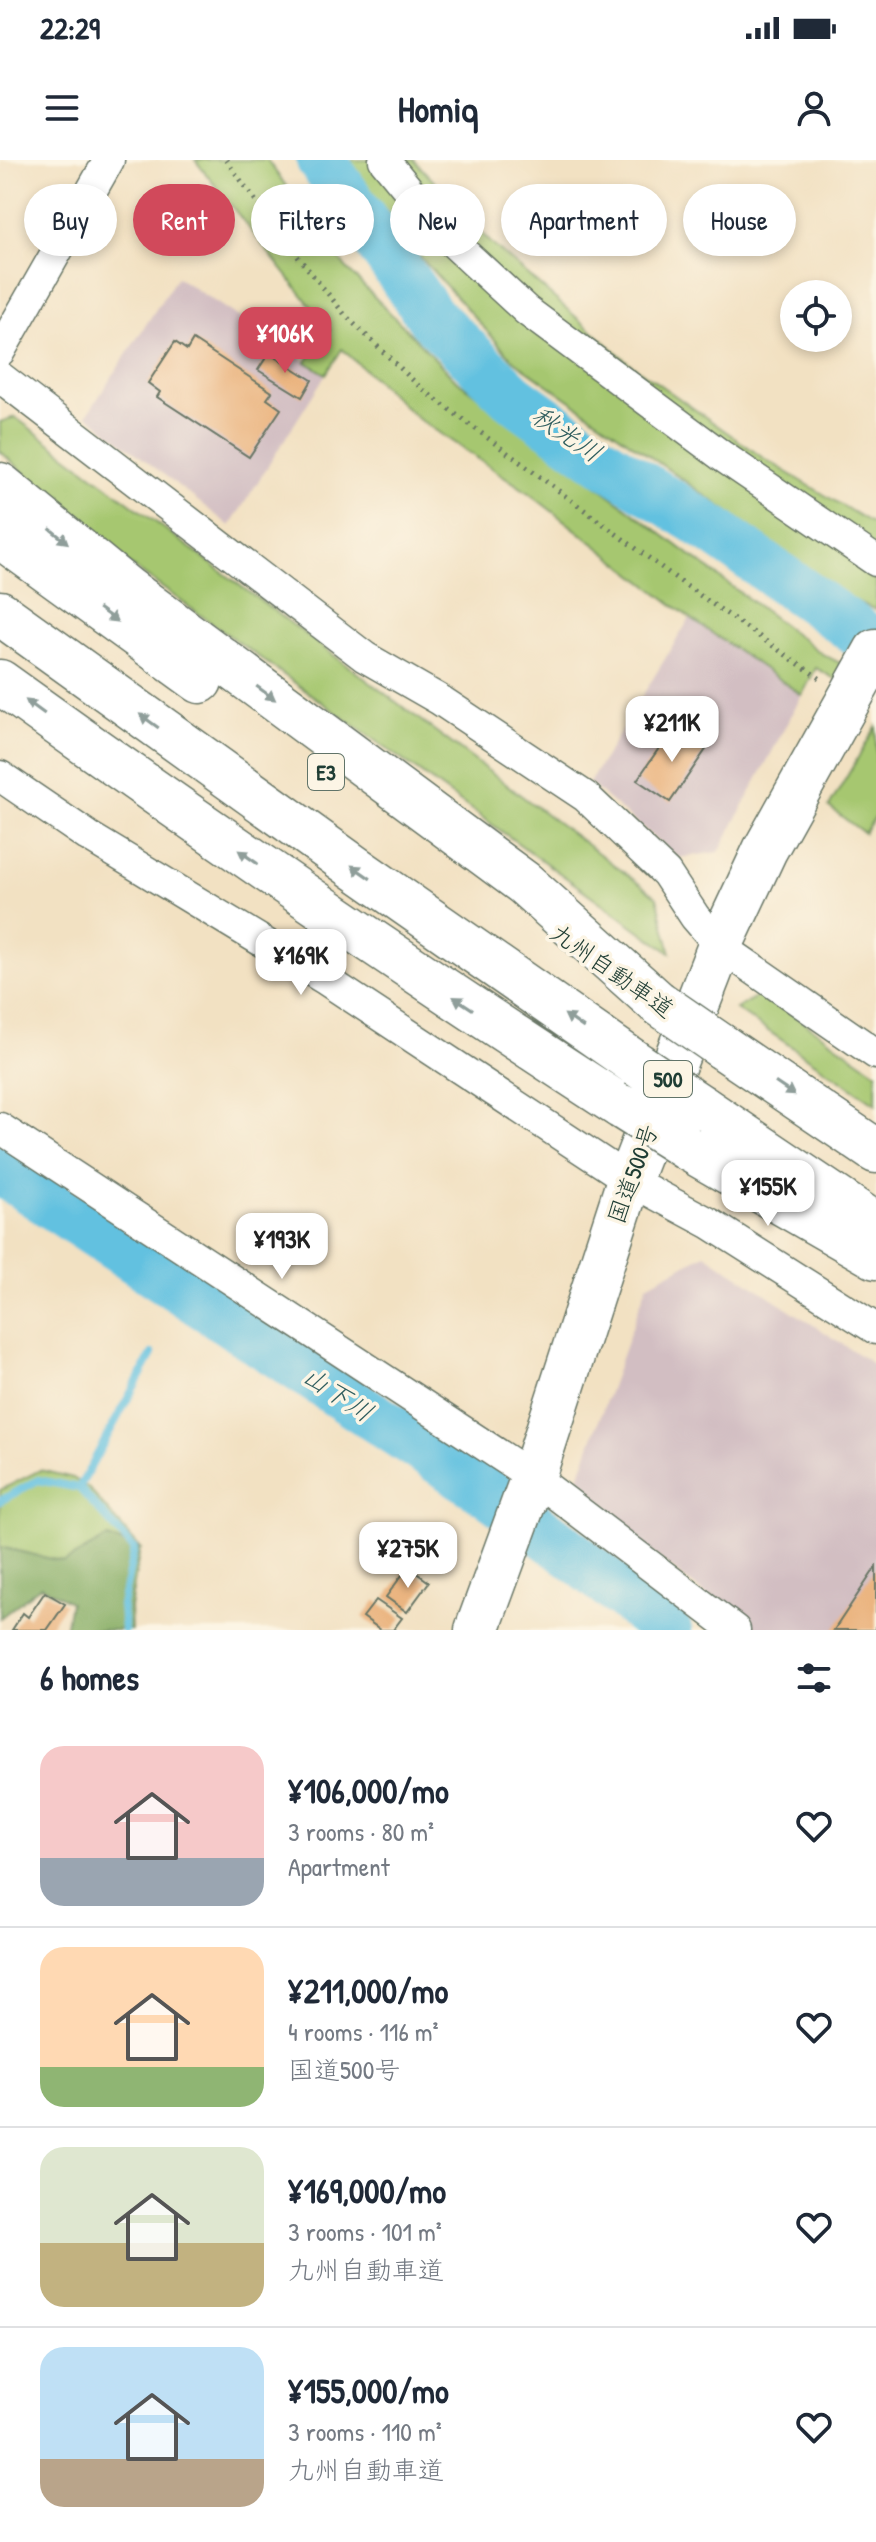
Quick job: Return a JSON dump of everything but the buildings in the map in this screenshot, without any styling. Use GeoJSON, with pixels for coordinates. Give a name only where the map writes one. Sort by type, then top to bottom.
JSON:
{"type":"FeatureCollection","features":[{"type":"Feature","properties":{"kind":"highway"},"geometry":{"type":"LineString","coordinates":[[0,485],[128,590],[524,883],[657,1002]]}},
{"type":"Feature","properties":{"kind":"highway","name":"九州自動車道"},"geometry":{"type":"LineString","coordinates":[[0,536],[357,794],[876,1151]]}},
{"type":"Feature","properties":{"kind":"highway"},"geometry":{"type":"LineString","coordinates":[[0,613],[341,858],[638,1065],[876,1225]]}},
{"type":"Feature","properties":{"kind":"highway","name":"国道500号"},"geometry":{"type":"LineString","coordinates":[[477,1630],[530,1482],[629,1180],[720,946],[765,850],[876,651]]}},
{"type":"Feature","properties":{"kind":"highway"},"geometry":{"type":"LineString","coordinates":[[0,682],[397,961],[687,1148],[876,1257]]}},
{"type":"Feature","properties":{"kind":"street"},"geometry":{"type":"LineString","coordinates":[[0,351],[109,160]]}},
{"type":"Feature","properties":{"kind":"street"},"geometry":{"type":"LineString","coordinates":[[384,160],[447,237],[527,311],[722,456],[876,561]]}},
{"type":"Feature","properties":{"kind":"street"},"geometry":{"type":"LineString","coordinates":[[0,377],[365,657],[440,700],[586,797],[666,873],[695,917],[720,946],[876,1054]]}},
{"type":"Feature","properties":{"kind":"street"},"geometry":{"type":"LineString","coordinates":[[0,776],[88,836],[326,980],[629,1180],[711,1224],[876,1329]]}},
{"type":"Feature","properties":{"kind":"street"},"geometry":{"type":"LineString","coordinates":[[1,1131],[530,1482],[735,1630]]}},
{"type":"Feature","properties":{"kind":"path"},"geometry":{"type":"LineString","coordinates":[[226,160],[286,242],[346,316],[422,389],[685,585],[852,694]]}},
{"type":"Feature","properties":{"kind":"shaded area"},"geometry":{"type":"Polygon","coordinates":[[[177,277],[326,374],[230,526],[87,415],[177,277]]]}},
{"type":"Feature","properties":{"kind":"shaded area"},"geometry":{"type":"Polygon","coordinates":[[[690,618],[802,695],[719,852],[678,858],[589,783],[690,618]]]}},
{"type":"Feature","properties":{"kind":"shaded area"},"geometry":{"type":"Polygon","coordinates":[[[705,1254],[876,1366],[876,1630],[750,1630],[574,1491],[647,1285],[705,1254]]]}},
{"type":"Feature","properties":{"kind":"green space"},"geometry":{"type":"Polygon","coordinates":[[[195,160],[267,160],[285,184],[251,184],[251,231],[235,210],[235,184],[214,184],[195,160]]]}},
{"type":"Feature","properties":{"kind":"green space"},"geometry":{"type":"Polygon","coordinates":[[[348,160],[414,160],[436,184],[390,184],[390,218],[374,196],[374,184],[365,184],[348,160]]]}},
{"type":"Feature","properties":{"kind":"green space"},"geometry":{"type":"Polygon","coordinates":[[[485,236],[501,252],[501,256],[506,256],[629,363],[762,457],[876,526],[876,570],[871,578],[876,580],[876,610],[855,601],[513,360],[419,256],[485,256],[485,236]]]}},
{"type":"Feature","properties":{"kind":"green space"},"geometry":{"type":"Polygon","coordinates":[[[271,256],[337,256],[455,379],[822,654],[876,681],[876,703],[816,668],[802,695],[690,618],[526,491],[417,418],[342,349],[326,374],[306,362],[330,330],[271,256]]]}},
{"type":"Feature","properties":{"kind":"green space"},"geometry":{"type":"Polygon","coordinates":[[[15,417],[657,897],[671,953],[107,548],[0,451],[0,422],[15,417]]]}},
{"type":"Feature","properties":{"kind":"green space"},"geometry":{"type":"Polygon","coordinates":[[[876,727],[876,815],[864,833],[829,807],[876,727]]]}},
{"type":"Feature","properties":{"kind":"green space"},"geometry":{"type":"Polygon","coordinates":[[[762,993],[876,1072],[876,1104],[736,1009],[762,993]]]}},
{"type":"Feature","properties":{"kind":"green space"},"geometry":{"type":"Polygon","coordinates":[[[40,1470],[73,1478],[88,1488],[140,1548],[107,1538],[64,1562],[0,1547],[0,1490],[40,1470]]]}},
{"type":"Feature","properties":{"kind":"green space"},"geometry":{"type":"Polygon","coordinates":[[[107,1538],[140,1548],[130,1608],[131,1630],[65,1630],[70,1602],[41,1586],[0,1618],[0,1547],[64,1562],[107,1538]]]}},
{"type":"Feature","properties":{"kind":"waterway","name":"秋光川"},"geometry":{"type":"LineString","coordinates":[[321,160],[431,317],[512,396],[594,455],[714,531],[867,638],[876,641]]}},
{"type":"Feature","properties":{"kind":"waterway","name":"山下川"},"geometry":{"type":"LineString","coordinates":[[0,1170],[491,1494],[667,1630]]}},
{"type":"Feature","properties":{"kind":"waterway"},"geometry":{"type":"LineString","coordinates":[[0,1501],[38,1480],[79,1488],[152,1354]]}},
{"type":"Feature","properties":{"kind":"waterway"},"geometry":{"type":"LineString","coordinates":[[79,1488],[134,1549],[122,1605],[124,1630]]}}]}
